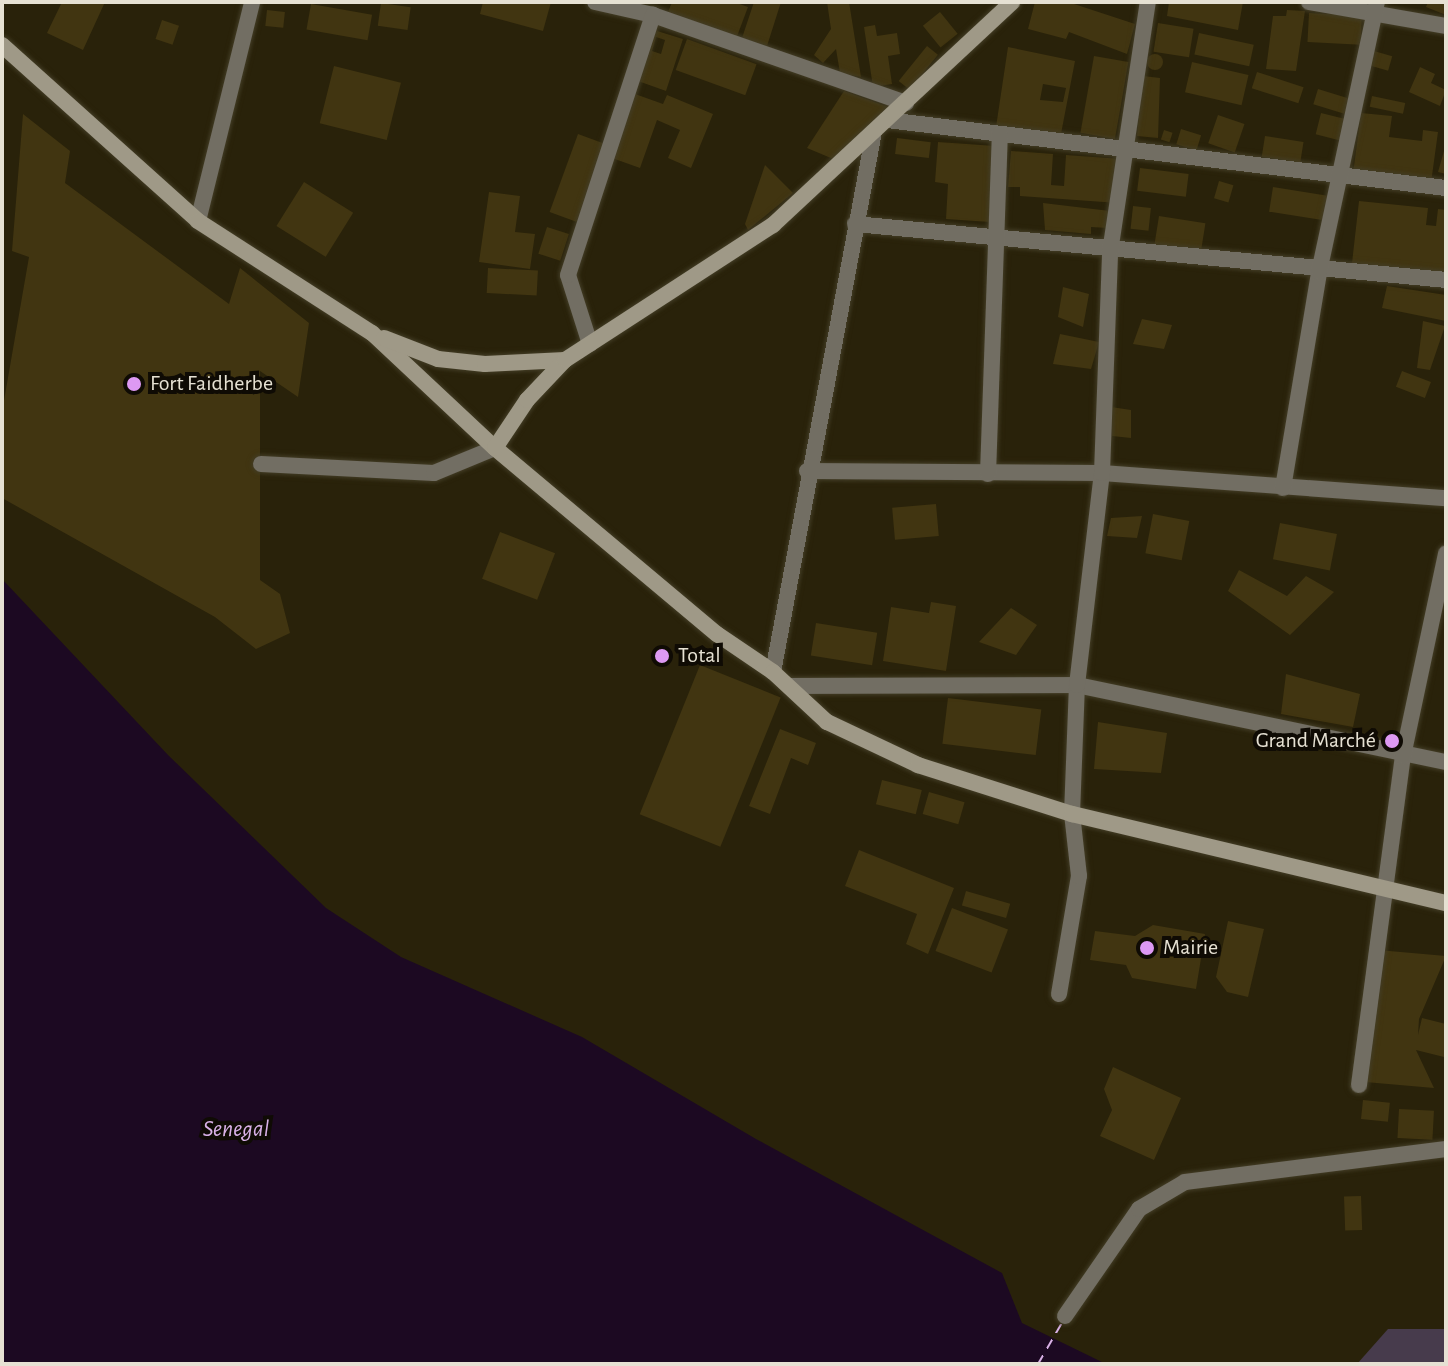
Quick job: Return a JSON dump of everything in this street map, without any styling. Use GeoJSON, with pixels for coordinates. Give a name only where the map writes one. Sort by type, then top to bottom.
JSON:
{"type":"FeatureCollection","features":[{"type":"Feature","properties":{"kind":"street"},"geometry":{"type":"LineString","coordinates":[[198,221],[252,2]]}},
{"type":"Feature","properties":{"kind":"street"},"geometry":{"type":"LineString","coordinates":[[595,2],[653,15],[906,103]]}},
{"type":"Feature","properties":{"kind":"street"},"geometry":{"type":"LineString","coordinates":[[261,464],[434,473],[495,448],[527,400],[565,360],[773,225],[1012,2]]}},
{"type":"Feature","properties":{"kind":"street"},"geometry":{"type":"LineString","coordinates":[[1059,994],[1079,876],[1072,814],[1077,685],[1102,473],[1110,252],[1128,150],[1148,2]]}},
{"type":"Feature","properties":{"kind":"street"},"geometry":{"type":"LineString","coordinates":[[1309,2],[1377,8],[1446,26]]}},
{"type":"Feature","properties":{"kind":"street"},"geometry":{"type":"LineString","coordinates":[[1283,488],[1319,272],[1377,8]]}},
{"type":"Feature","properties":{"kind":"street"},"geometry":{"type":"LineString","coordinates":[[590,344],[568,275],[653,15]]}},
{"type":"Feature","properties":{"kind":"street"},"geometry":{"type":"LineString","coordinates":[[2,45],[198,221],[372,333],[495,448],[717,634],[790,686],[827,722],[875,747],[1072,814],[1446,903]]}},
{"type":"Feature","properties":{"kind":"street"},"geometry":{"type":"LineString","coordinates":[[880,126],[1000,134],[1446,188]]}},
{"type":"Feature","properties":{"kind":"street"},"geometry":{"type":"LineString","coordinates":[[773,672],[807,471],[855,224],[880,126]]}},
{"type":"Feature","properties":{"kind":"street"},"geometry":{"type":"LineString","coordinates":[[988,474],[993,237],[1000,134]]}},
{"type":"Feature","properties":{"kind":"street"},"geometry":{"type":"LineString","coordinates":[[855,224],[1319,272],[1446,280]]}},
{"type":"Feature","properties":{"kind":"street"},"geometry":{"type":"LineString","coordinates":[[372,333],[438,359],[485,364],[565,360]]}},
{"type":"Feature","properties":{"kind":"street"},"geometry":{"type":"LineString","coordinates":[[807,471],[1102,473],[1446,498]]}},
{"type":"Feature","properties":{"kind":"street"},"geometry":{"type":"LineString","coordinates":[[1359,1085],[1403,756],[1446,554]]}},
{"type":"Feature","properties":{"kind":"street"},"geometry":{"type":"LineString","coordinates":[[790,686],[1077,685],[1403,756],[1446,762]]}},
{"type":"Feature","properties":{"kind":"street"},"geometry":{"type":"LineString","coordinates":[[1065,1316],[1139,1209],[1185,1182],[1446,1149]]}},
{"type":"Feature","properties":{"kind":"shaded area"},"geometry":{"type":"Polygon","coordinates":[[[1388,1329],[1446,1329],[1446,1364],[1357,1364],[1388,1329]]]}},
{"type":"Feature","properties":{"kind":"water","name":"Senegal"},"geometry":{"type":"Polygon","coordinates":[[[2,579],[168,755],[326,908],[401,957],[582,1037],[756,1139],[1002,1273],[1022,1323],[1106,1364],[2,1364],[2,579]]]}},
{"type":"Feature","properties":{"kind":"building"},"geometry":{"type":"Polygon","coordinates":[[[62,2],[105,2],[83,50],[47,33],[62,2]]]}},
{"type":"Feature","properties":{"kind":"building"},"geometry":{"type":"Polygon","coordinates":[[[483,2],[551,2],[543,31],[480,14],[483,2]]]}},
{"type":"Feature","properties":{"kind":"building"},"geometry":{"type":"Polygon","coordinates":[[[672,2],[734,2],[748,7],[736,39],[667,15],[672,2]]]}},
{"type":"Feature","properties":{"kind":"building"},"geometry":{"type":"Polygon","coordinates":[[[754,2],[781,2],[767,46],[742,38],[754,2]]]}},
{"type":"Feature","properties":{"kind":"building"},"geometry":{"type":"Polygon","coordinates":[[[827,2],[849,2],[861,77],[840,73],[836,49],[823,63],[814,55],[831,29],[827,2]]]}},
{"type":"Feature","properties":{"kind":"building"},"geometry":{"type":"Polygon","coordinates":[[[1035,2],[1068,2],[1135,24],[1127,54],[1069,32],[1066,39],[1028,29],[1035,2]]]}},
{"type":"Feature","properties":{"kind":"building"},"geometry":{"type":"Polygon","coordinates":[[[1169,2],[1243,2],[1238,30],[1167,16],[1169,2]]]}},
{"type":"Feature","properties":{"kind":"building"},"geometry":{"type":"Polygon","coordinates":[[[1428,2],[1446,2],[1446,15],[1426,7],[1428,2]]]}},
{"type":"Feature","properties":{"kind":"building"},"geometry":{"type":"Polygon","coordinates":[[[381,3],[411,7],[408,30],[378,26],[381,3]]]}},
{"type":"Feature","properties":{"kind":"building"},"geometry":{"type":"Polygon","coordinates":[[[311,4],[372,15],[368,40],[306,30],[311,4]]]}},
{"type":"Feature","properties":{"kind":"building"},"geometry":{"type":"Polygon","coordinates":[[[267,10],[285,12],[283,28],[265,26],[267,10]]]}},
{"type":"Feature","properties":{"kind":"building"},"geometry":{"type":"Polygon","coordinates":[[[1287,10],[1305,11],[1296,71],[1266,69],[1273,16],[1286,16],[1287,10]]]}},
{"type":"Feature","properties":{"kind":"building"},"geometry":{"type":"Polygon","coordinates":[[[940,12],[958,34],[941,48],[923,26],[940,12]]]}},
{"type":"Feature","properties":{"kind":"building"},"geometry":{"type":"Polygon","coordinates":[[[1309,13],[1362,16],[1360,45],[1307,42],[1309,13]]]}},
{"type":"Feature","properties":{"kind":"building"},"geometry":{"type":"Polygon","coordinates":[[[162,20],[179,26],[173,45],[155,39],[162,20]]]}},
{"type":"Feature","properties":{"kind":"building"},"geometry":{"type":"Polygon","coordinates":[[[1158,23],[1194,29],[1189,57],[1153,52],[1158,23]]]}},
{"type":"Feature","properties":{"kind":"building"},"geometry":{"type":"Polygon","coordinates":[[[875,25],[877,36],[897,33],[900,54],[888,56],[892,84],[873,87],[864,27],[875,25]]]}},
{"type":"Feature","properties":{"kind":"building"},"geometry":{"type":"Polygon","coordinates":[[[654,30],[683,39],[666,91],[638,81],[654,30]],[[656,37],[652,51],[661,54],[665,40],[656,37]]]}},
{"type":"Feature","properties":{"kind":"building"},"geometry":{"type":"Polygon","coordinates":[[[1199,33],[1254,45],[1249,66],[1194,55],[1199,33]]]}},
{"type":"Feature","properties":{"kind":"building"},"geometry":{"type":"Polygon","coordinates":[[[687,39],[757,64],[745,95],[676,70],[687,39]]]}},
{"type":"Feature","properties":{"kind":"building"},"geometry":{"type":"Polygon","coordinates":[[[927,46],[938,55],[910,90],[899,81],[927,46]]]}},
{"type":"Feature","properties":{"kind":"building"},"geometry":{"type":"Polygon","coordinates":[[[1008,47],[1075,61],[1060,139],[996,127],[1008,47]],[[1043,84],[1040,100],[1063,102],[1066,88],[1043,84]]]}},
{"type":"Feature","properties":{"kind":"building"},"geometry":{"type":"Polygon","coordinates":[[[1374,51],[1392,56],[1388,71],[1370,65],[1374,51]]]}},
{"type":"Feature","properties":{"kind":"building"},"geometry":{"type":"Polygon","coordinates":[[[1152,54],[1158,54],[1163,62],[1161,68],[1152,70],[1147,65],[1147,59],[1152,54]]]}},
{"type":"Feature","properties":{"kind":"building"},"geometry":{"type":"Polygon","coordinates":[[[1094,56],[1128,62],[1115,139],[1080,133],[1094,56]]]}},
{"type":"Feature","properties":{"kind":"building"},"geometry":{"type":"Polygon","coordinates":[[[1192,62],[1249,75],[1242,105],[1185,92],[1192,62]]]}},
{"type":"Feature","properties":{"kind":"building"},"geometry":{"type":"Polygon","coordinates":[[[334,66],[401,83],[387,140],[320,123],[334,66]]]}},
{"type":"Feature","properties":{"kind":"building"},"geometry":{"type":"Polygon","coordinates":[[[1420,67],[1435,74],[1431,83],[1446,90],[1440,106],[1409,92],[1420,67]]]}},
{"type":"Feature","properties":{"kind":"building"},"geometry":{"type":"Polygon","coordinates":[[[1257,72],[1304,87],[1298,103],[1252,88],[1257,72]]]}},
{"type":"Feature","properties":{"kind":"building"},"geometry":{"type":"Polygon","coordinates":[[[1143,76],[1160,78],[1158,138],[1137,136],[1143,76]]]}},
{"type":"Feature","properties":{"kind":"building"},"geometry":{"type":"Polygon","coordinates":[[[1318,89],[1351,99],[1346,114],[1313,104],[1318,89]]]}},
{"type":"Feature","properties":{"kind":"building"},"geometry":{"type":"Polygon","coordinates":[[[844,91],[888,107],[838,161],[807,148],[844,91]]]}},
{"type":"Feature","properties":{"kind":"building"},"geometry":{"type":"Polygon","coordinates":[[[635,94],[663,104],[667,95],[713,114],[691,168],[668,158],[680,130],[657,120],[640,168],[612,158],[635,94]]]}},
{"type":"Feature","properties":{"kind":"building"},"geometry":{"type":"Polygon","coordinates":[[[1372,96],[1405,103],[1403,114],[1370,107],[1372,96]]]}},
{"type":"Feature","properties":{"kind":"building"},"geometry":{"type":"Polygon","coordinates":[[[1321,113],[1345,119],[1340,140],[1316,134],[1321,113]]]}},
{"type":"Feature","properties":{"kind":"building"},"geometry":{"type":"Polygon","coordinates":[[[1361,113],[1392,116],[1389,137],[1422,141],[1423,130],[1438,132],[1431,183],[1353,174],[1361,113]]]}},
{"type":"Feature","properties":{"kind":"building","name":"Fort Faidherbe"},"geometry":{"type":"Polygon","coordinates":[[[23,114],[70,151],[65,183],[229,304],[240,268],[309,323],[298,397],[260,371],[260,580],[280,594],[290,633],[256,649],[215,617],[2,498],[2,412],[29,257],[12,251],[23,114]]]}},
{"type":"Feature","properties":{"kind":"building"},"geometry":{"type":"Polygon","coordinates":[[[1218,115],[1244,124],[1235,152],[1208,143],[1218,115]]]}},
{"type":"Feature","properties":{"kind":"building"},"geometry":{"type":"Polygon","coordinates":[[[1181,129],[1201,135],[1196,150],[1176,144],[1181,129]]]}},
{"type":"Feature","properties":{"kind":"building"},"geometry":{"type":"Polygon","coordinates":[[[1164,130],[1173,133],[1169,142],[1161,140],[1164,130]]]}},
{"type":"Feature","properties":{"kind":"building"},"geometry":{"type":"Polygon","coordinates":[[[578,134],[605,144],[577,222],[550,212],[578,134]]]}},
{"type":"Feature","properties":{"kind":"building"},"geometry":{"type":"Polygon","coordinates":[[[1265,136],[1304,142],[1300,163],[1262,157],[1265,136]]]}},
{"type":"Feature","properties":{"kind":"building"},"geometry":{"type":"Polygon","coordinates":[[[897,138],[931,142],[929,158],[895,154],[897,138]]]}},
{"type":"Feature","properties":{"kind":"building"},"geometry":{"type":"Polygon","coordinates":[[[938,142],[995,146],[990,222],[946,219],[948,184],[935,182],[938,142]]]}},
{"type":"Feature","properties":{"kind":"building"},"geometry":{"type":"Polygon","coordinates":[[[1446,144],[1446,174],[1438,172],[1446,144]]]}},
{"type":"Feature","properties":{"kind":"building"},"geometry":{"type":"Polygon","coordinates":[[[1011,151],[1053,154],[1051,185],[1064,186],[1066,155],[1121,159],[1118,203],[1020,196],[1020,187],[1008,187],[1011,151]]]}},
{"type":"Feature","properties":{"kind":"building"},"geometry":{"type":"Polygon","coordinates":[[[765,165],[793,193],[748,230],[745,224],[765,165]]]}},
{"type":"Feature","properties":{"kind":"building"},"geometry":{"type":"Polygon","coordinates":[[[1140,168],[1189,174],[1186,197],[1137,191],[1140,168]]]}},
{"type":"Feature","properties":{"kind":"building"},"geometry":{"type":"Polygon","coordinates":[[[1219,181],[1233,185],[1228,202],[1214,198],[1219,181]]]}},
{"type":"Feature","properties":{"kind":"building"},"geometry":{"type":"Polygon","coordinates":[[[304,182],[353,213],[326,257],[276,226],[304,182]]]}},
{"type":"Feature","properties":{"kind":"building"},"geometry":{"type":"Polygon","coordinates":[[[1273,187],[1332,196],[1328,221],[1269,212],[1273,187]]]}},
{"type":"Feature","properties":{"kind":"building"},"geometry":{"type":"Polygon","coordinates":[[[489,192],[520,196],[515,232],[535,234],[530,269],[479,262],[489,192]]]}},
{"type":"Feature","properties":{"kind":"building"},"geometry":{"type":"Polygon","coordinates":[[[1359,201],[1428,208],[1426,225],[1436,226],[1438,209],[1446,210],[1446,273],[1352,263],[1359,201]]]}},
{"type":"Feature","properties":{"kind":"building"},"geometry":{"type":"Polygon","coordinates":[[[1043,203],[1110,211],[1108,228],[1091,227],[1091,234],[1045,230],[1043,203]]]}},
{"type":"Feature","properties":{"kind":"building"},"geometry":{"type":"Polygon","coordinates":[[[1133,206],[1151,208],[1148,231],[1131,229],[1133,206]]]}},
{"type":"Feature","properties":{"kind":"building"},"geometry":{"type":"Polygon","coordinates":[[[1159,216],[1205,223],[1201,254],[1154,247],[1159,216]]]}},
{"type":"Feature","properties":{"kind":"building"},"geometry":{"type":"Polygon","coordinates":[[[547,227],[569,234],[560,261],[538,254],[547,227]]]}},
{"type":"Feature","properties":{"kind":"building"},"geometry":{"type":"Polygon","coordinates":[[[488,268],[538,271],[537,296],[487,293],[488,268]]]}},
{"type":"Feature","properties":{"kind":"building"},"geometry":{"type":"Polygon","coordinates":[[[1387,286],[1446,295],[1446,321],[1382,308],[1387,286]]]}},
{"type":"Feature","properties":{"kind":"building"},"geometry":{"type":"Polygon","coordinates":[[[1063,287],[1089,294],[1083,327],[1058,317],[1063,287]]]}},
{"type":"Feature","properties":{"kind":"building"},"geometry":{"type":"Polygon","coordinates":[[[1142,319],[1172,325],[1164,349],[1133,344],[1142,319]]]}},
{"type":"Feature","properties":{"kind":"building"},"geometry":{"type":"Polygon","coordinates":[[[1423,321],[1445,326],[1430,370],[1417,368],[1423,321]]]}},
{"type":"Feature","properties":{"kind":"building"},"geometry":{"type":"Polygon","coordinates":[[[1060,334],[1099,342],[1091,369],[1053,364],[1060,334]]]}},
{"type":"Feature","properties":{"kind":"building"},"geometry":{"type":"Polygon","coordinates":[[[1402,371],[1431,382],[1425,398],[1396,387],[1402,371]]]}},
{"type":"Feature","properties":{"kind":"building"},"geometry":{"type":"Polygon","coordinates":[[[1111,407],[1131,410],[1131,438],[1112,436],[1111,407]]]}},
{"type":"Feature","properties":{"kind":"building"},"geometry":{"type":"Polygon","coordinates":[[[936,504],[939,536],[895,540],[892,508],[936,504]]]}},
{"type":"Feature","properties":{"kind":"building"},"geometry":{"type":"Polygon","coordinates":[[[1153,514],[1189,521],[1182,560],[1145,553],[1153,514]]]}},
{"type":"Feature","properties":{"kind":"building"},"geometry":{"type":"Polygon","coordinates":[[[1142,516],[1137,538],[1107,536],[1111,518],[1142,516]]]}},
{"type":"Feature","properties":{"kind":"building"},"geometry":{"type":"Polygon","coordinates":[[[1280,523],[1337,534],[1330,570],[1273,559],[1280,523]]]}},
{"type":"Feature","properties":{"kind":"building"},"geometry":{"type":"Polygon","coordinates":[[[500,532],[555,553],[537,600],[482,579],[500,532]]]}},
{"type":"Feature","properties":{"kind":"building"},"geometry":{"type":"Polygon","coordinates":[[[1239,570],[1287,596],[1306,576],[1334,592],[1290,635],[1228,591],[1239,570]]]}},
{"type":"Feature","properties":{"kind":"building"},"geometry":{"type":"Polygon","coordinates":[[[931,602],[956,606],[946,671],[883,661],[891,607],[929,613],[931,602]]]}},
{"type":"Feature","properties":{"kind":"building"},"geometry":{"type":"Polygon","coordinates":[[[1011,608],[1037,625],[1016,655],[979,642],[1011,608]]]}},
{"type":"Feature","properties":{"kind":"building"},"geometry":{"type":"Polygon","coordinates":[[[816,623],[877,633],[872,665],[811,656],[816,623]]]}},
{"type":"Feature","properties":{"kind":"building"},"geometry":{"type":"Polygon","coordinates":[[[700,665],[781,698],[720,847],[640,814],[700,665]]]}},
{"type":"Feature","properties":{"kind":"building"},"geometry":{"type":"Polygon","coordinates":[[[1286,674],[1360,694],[1353,727],[1281,714],[1286,674]]]}},
{"type":"Feature","properties":{"kind":"building"},"geometry":{"type":"Polygon","coordinates":[[[948,698],[1041,709],[1036,755],[942,744],[948,698]]]}},
{"type":"Feature","properties":{"kind":"building"},"geometry":{"type":"Polygon","coordinates":[[[1098,722],[1167,733],[1161,773],[1094,769],[1098,722]]]}},
{"type":"Feature","properties":{"kind":"building"},"geometry":{"type":"Polygon","coordinates":[[[780,729],[816,743],[808,765],[791,758],[770,814],[749,806],[780,729]]]}},
{"type":"Feature","properties":{"kind":"building"},"geometry":{"type":"Polygon","coordinates":[[[882,780],[922,790],[916,814],[876,804],[882,780]]]}},
{"type":"Feature","properties":{"kind":"building"},"geometry":{"type":"Polygon","coordinates":[[[929,792],[965,802],[958,824],[923,814],[929,792]]]}},
{"type":"Feature","properties":{"kind":"building"},"geometry":{"type":"Polygon","coordinates":[[[859,850],[954,888],[928,954],[906,944],[917,914],[845,886],[859,850]]]}},
{"type":"Feature","properties":{"kind":"building"},"geometry":{"type":"Polygon","coordinates":[[[966,891],[1010,904],[1006,918],[962,905],[966,891]]]}},
{"type":"Feature","properties":{"kind":"building"},"geometry":{"type":"Polygon","coordinates":[[[952,908],[1008,930],[992,972],[936,951],[952,908]]]}},
{"type":"Feature","properties":{"kind":"building"},"geometry":{"type":"Polygon","coordinates":[[[1228,921],[1264,929],[1248,997],[1227,992],[1216,977],[1228,921]]]}},
{"type":"Feature","properties":{"kind":"building","name":"Mairie"},"geometry":{"type":"Polygon","coordinates":[[[1153,925],[1205,934],[1196,989],[1132,978],[1126,965],[1090,960],[1095,931],[1135,936],[1153,925]]]}},
{"type":"Feature","properties":{"kind":"building"},"geometry":{"type":"Polygon","coordinates":[[[1378,950],[1446,956],[1419,1019],[1418,1035],[1422,1018],[1446,1024],[1444,1057],[1416,1050],[1434,1088],[1365,1082],[1378,950]]]}},
{"type":"Feature","properties":{"kind":"building"},"geometry":{"type":"Polygon","coordinates":[[[1113,1067],[1181,1098],[1154,1160],[1100,1136],[1112,1110],[1104,1089],[1113,1067]]]}},
{"type":"Feature","properties":{"kind":"building"},"geometry":{"type":"Polygon","coordinates":[[[1363,1100],[1390,1103],[1388,1122],[1361,1119],[1363,1100]]]}},
{"type":"Feature","properties":{"kind":"building"},"geometry":{"type":"Polygon","coordinates":[[[1399,1109],[1434,1111],[1432,1140],[1397,1138],[1399,1109]]]}},
{"type":"Feature","properties":{"kind":"building"},"geometry":{"type":"Polygon","coordinates":[[[1361,1196],[1362,1230],[1345,1231],[1344,1197],[1361,1196]]]}},
{"type":"Feature","properties":{"kind":"ferry route"},"geometry":{"type":"LineString","coordinates":[[1038,1364],[1063,1321]]}},
{"type":"Feature","properties":{"kind":"place","name":"Fort Faidherbe"},"geometry":{"type":"Point","coordinates":[134,384]}},
{"type":"Feature","properties":{"kind":"place","name":"Total"},"geometry":{"type":"Point","coordinates":[662,656]}},
{"type":"Feature","properties":{"kind":"place","name":"Grand Marché"},"geometry":{"type":"Point","coordinates":[1392,741]}},
{"type":"Feature","properties":{"kind":"place","name":"Mairie"},"geometry":{"type":"Point","coordinates":[1147,948]}}]}
